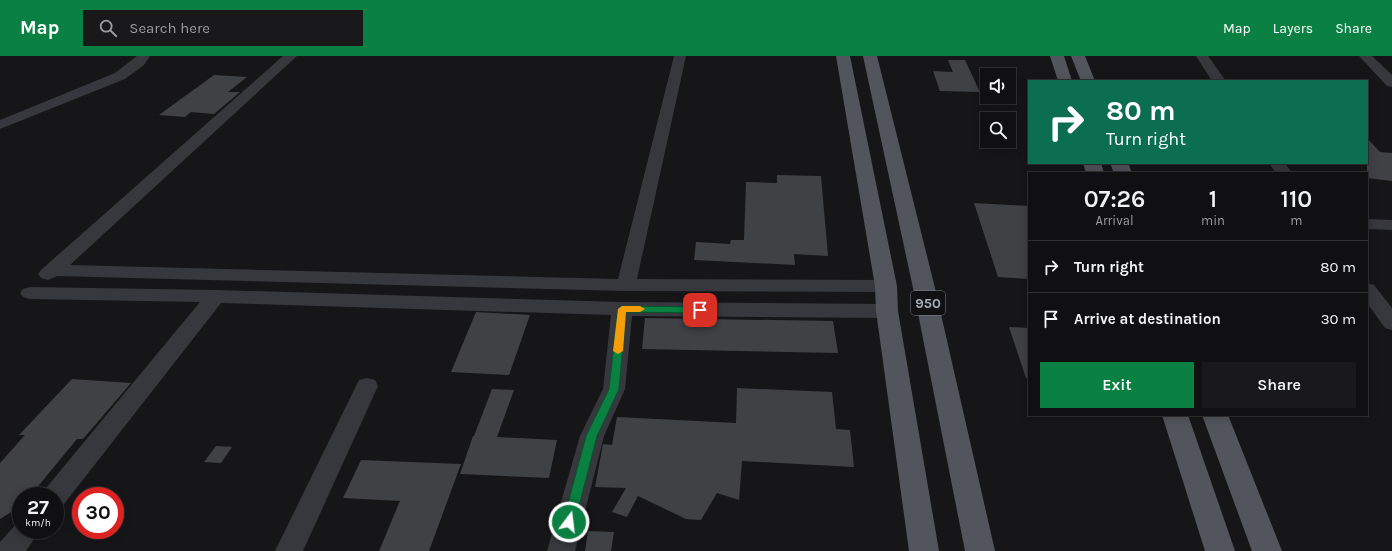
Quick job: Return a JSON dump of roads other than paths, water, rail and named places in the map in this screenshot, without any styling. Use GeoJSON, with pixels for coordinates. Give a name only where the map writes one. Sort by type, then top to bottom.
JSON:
{"type":"FeatureCollection","features":[{"type":"Feature","properties":{"kind":"main road"},"geometry":{"type":"LineString","coordinates":[[843,56],[886,286],[887,311],[924,551]]}},
{"type":"Feature","properties":{"kind":"main road","name":"950"},"geometry":{"type":"LineString","coordinates":[[870,56],[924,288],[980,551]]}},
{"type":"Feature","properties":{"kind":"main road"},"geometry":{"type":"LineString","coordinates":[[1057,56],[1065,80]]}},
{"type":"Feature","properties":{"kind":"main road"},"geometry":{"type":"LineString","coordinates":[[1078,56],[1088,80]]}},
{"type":"Feature","properties":{"kind":"main road"},"geometry":{"type":"LineString","coordinates":[[1175,416],[1220,551]]}},
{"type":"Feature","properties":{"kind":"main road"},"geometry":{"type":"LineString","coordinates":[[1215,416],[1267,551]]}},
{"type":"Feature","properties":{"kind":"street"},"geometry":{"type":"LineString","coordinates":[[0,125],[120,76],[139,62],[144,56]]}},
{"type":"Feature","properties":{"kind":"street"},"geometry":{"type":"LineString","coordinates":[[291,56],[53,270],[30,293],[216,296],[622,309],[887,311]]}},
{"type":"Feature","properties":{"kind":"street"},"geometry":{"type":"LineString","coordinates":[[626,285],[680,56]]}},
{"type":"Feature","properties":{"kind":"street"},"geometry":{"type":"LineString","coordinates":[[1202,56],[1218,80]]}},
{"type":"Feature","properties":{"kind":"street"},"geometry":{"type":"LineString","coordinates":[[1365,56],[1392,83]]}},
{"type":"Feature","properties":{"kind":"street"},"geometry":{"type":"LineString","coordinates":[[1277,164],[1283,172]]}},
{"type":"Feature","properties":{"kind":"street"},"geometry":{"type":"LineString","coordinates":[[1368,224],[1392,225]]}},
{"type":"Feature","properties":{"kind":"street"},"geometry":{"type":"LineString","coordinates":[[53,270],[626,285],[886,286]]}},
{"type":"Feature","properties":{"kind":"street"},"geometry":{"type":"LineString","coordinates":[[1368,290],[1392,324]]}},
{"type":"Feature","properties":{"kind":"street"},"geometry":{"type":"LineString","coordinates":[[62,487],[216,296]]}},
{"type":"Feature","properties":{"kind":"street"},"geometry":{"type":"LineString","coordinates":[[561,551],[592,436],[614,389],[622,309]]}},
{"type":"Feature","properties":{"kind":"street"},"geometry":{"type":"LineString","coordinates":[[289,551],[367,386]]}},
{"type":"Feature","properties":{"kind":"street"},"geometry":{"type":"LineString","coordinates":[[10,551],[20,539]]}}]}
